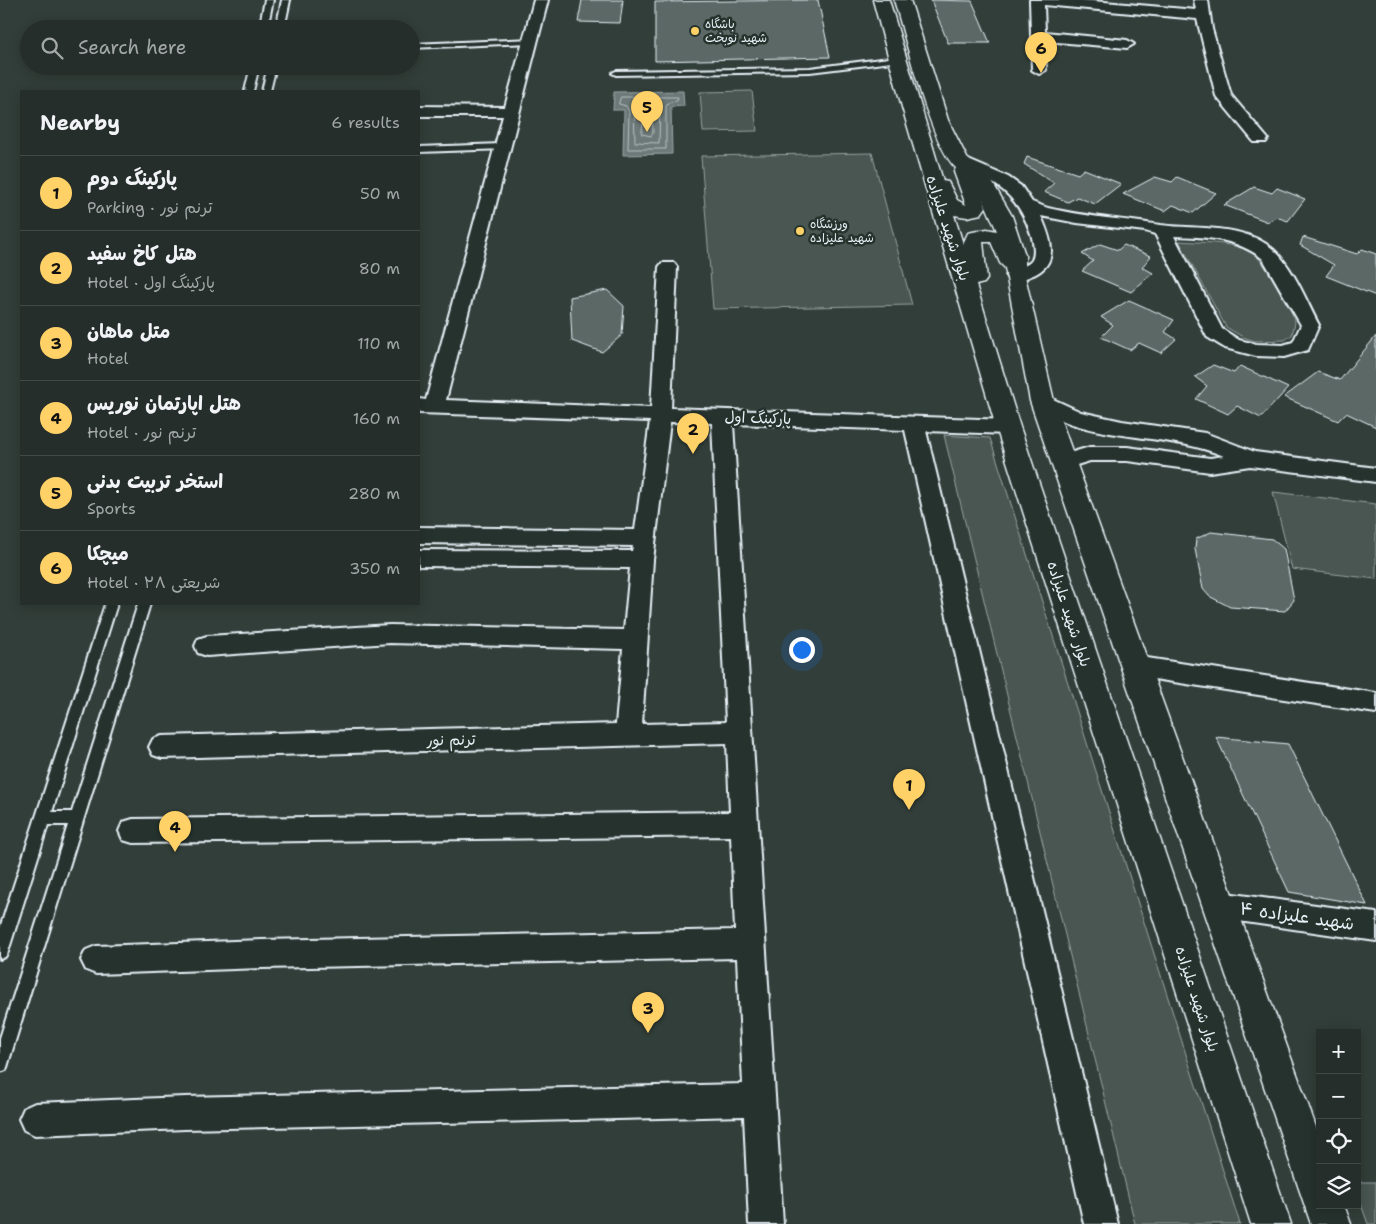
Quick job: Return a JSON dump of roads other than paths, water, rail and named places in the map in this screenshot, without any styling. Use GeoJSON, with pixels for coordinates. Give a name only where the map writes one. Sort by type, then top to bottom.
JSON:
{"type":"FeatureCollection","features":[{"type":"Feature","properties":{"kind":"main road","name":"بلوار شهید علیزاده"},"geometry":{"type":"LineString","coordinates":[[881,0],[923,152],[974,308],[1008,427],[1271,1224]]}},
{"type":"Feature","properties":{"kind":"main road"},"geometry":{"type":"LineString","coordinates":[[902,0],[940,120],[959,161],[976,207],[969,212],[954,210],[948,206],[937,178],[923,152]]}},
{"type":"Feature","properties":{"kind":"main road"},"geometry":{"type":"LineString","coordinates":[[959,161],[984,184],[1002,216],[1015,255],[1015,276]]}},
{"type":"Feature","properties":{"kind":"main road"},"geometry":{"type":"LineString","coordinates":[[974,308],[978,274],[972,244],[975,238],[992,235],[1002,240],[1015,276],[1042,401],[1316,1182]]}},
{"type":"Feature","properties":{"kind":"main road"},"geometry":{"type":"LineString","coordinates":[[1325,1209],[1331,1224]]}},
{"type":"Feature","properties":{"kind":"street"},"geometry":{"type":"LineString","coordinates":[[426,406],[512,112],[541,0]]}},
{"type":"Feature","properties":{"kind":"street"},"geometry":{"type":"LineString","coordinates":[[1039,70],[1037,0],[1202,7],[1224,96],[1260,139]]}},
{"type":"Feature","properties":{"kind":"street"},"geometry":{"type":"LineString","coordinates":[[1038,36],[1127,44]]}},
{"type":"Feature","properties":{"kind":"street"},"geometry":{"type":"LineString","coordinates":[[420,111],[512,112]]}},
{"type":"Feature","properties":{"kind":"street"},"geometry":{"type":"LineString","coordinates":[[959,161],[1003,181],[1015,190],[1027,206],[1042,242],[1044,256],[1038,265],[1015,276]]}},
{"type":"Feature","properties":{"kind":"street"},"geometry":{"type":"LineString","coordinates":[[1027,206],[1043,213],[1139,224],[1162,230],[1231,237],[1252,243],[1268,255],[1310,326],[1301,346],[1284,351],[1256,350],[1232,344],[1214,333],[1162,230]]}},
{"type":"Feature","properties":{"kind":"street"},"geometry":{"type":"LineString","coordinates":[[1042,242],[1049,232],[1069,228],[1146,235],[1162,230]]}},
{"type":"Feature","properties":{"kind":"street"},"geometry":{"type":"LineString","coordinates":[[628,735],[642,560],[661,415],[668,267]]}},
{"type":"Feature","properties":{"kind":"street"},"geometry":{"type":"LineString","coordinates":[[1042,401],[1075,418],[1122,428],[1205,440],[1252,459],[1376,475]]}},
{"type":"Feature","properties":{"kind":"street","name":"پارکینگ اول"},"geometry":{"type":"LineString","coordinates":[[426,406],[1008,427]]}},
{"type":"Feature","properties":{"kind":"street"},"geometry":{"type":"LineString","coordinates":[[722,417],[766,1224]]}},
{"type":"Feature","properties":{"kind":"street"},"geometry":{"type":"LineString","coordinates":[[914,424],[1101,1224]]}},
{"type":"Feature","properties":{"kind":"street"},"geometry":{"type":"LineString","coordinates":[[1063,462],[1090,454],[1128,454],[1210,465],[1252,459]]}},
{"type":"Feature","properties":{"kind":"street"},"geometry":{"type":"LineString","coordinates":[[420,535],[645,538]]}},
{"type":"Feature","properties":{"kind":"street"},"geometry":{"type":"LineString","coordinates":[[420,558],[642,560]]}},
{"type":"Feature","properties":{"kind":"street"},"geometry":{"type":"LineString","coordinates":[[207,646],[390,634],[636,640]]}},
{"type":"Feature","properties":{"kind":"street"},"geometry":{"type":"LineString","coordinates":[[1134,666],[1376,702]]}},
{"type":"Feature","properties":{"kind":"street","name":"ترنم نور"},"geometry":{"type":"LineString","coordinates":[[162,747],[740,732]]}},
{"type":"Feature","properties":{"kind":"street"},"geometry":{"type":"LineString","coordinates":[[133,831],[745,824]]}},
{"type":"Feature","properties":{"kind":"street","name":"شهید علیزاده ۴"},"geometry":{"type":"LineString","coordinates":[[1218,905],[1376,927]]}},
{"type":"Feature","properties":{"kind":"street"},"geometry":{"type":"LineString","coordinates":[[96,960],[262,954],[751,944]]}},
{"type":"Feature","properties":{"kind":"street"},"geometry":{"type":"LineString","coordinates":[[35,1119],[185,1113],[759,1100]]}},
{"type":"Feature","properties":{"kind":"lane"},"geometry":{"type":"LineString","coordinates":[[265,20],[269,0]]}},
{"type":"Feature","properties":{"kind":"lane"},"geometry":{"type":"LineString","coordinates":[[282,20],[286,0]]}},
{"type":"Feature","properties":{"kind":"lane"},"geometry":{"type":"LineString","coordinates":[[420,46],[530,41]]}},
{"type":"Feature","properties":{"kind":"lane"},"geometry":{"type":"LineString","coordinates":[[616,73],[810,70],[896,59]]}},
{"type":"Feature","properties":{"kind":"lane"},"geometry":{"type":"LineString","coordinates":[[249,90],[253,75]]}},
{"type":"Feature","properties":{"kind":"lane"},"geometry":{"type":"LineString","coordinates":[[266,90],[270,75]]}},
{"type":"Feature","properties":{"kind":"lane"},"geometry":{"type":"LineString","coordinates":[[420,150],[502,147]]}},
{"type":"Feature","properties":{"kind":"lane"},"geometry":{"type":"LineString","coordinates":[[0,952],[111,605]]}},
{"type":"Feature","properties":{"kind":"lane"},"geometry":{"type":"LineString","coordinates":[[0,1064],[144,605]]}},
{"type":"Feature","properties":{"kind":"lane"},"geometry":{"type":"LineString","coordinates":[[42,819],[77,818]]}},
{"type":"Feature","properties":{"kind":"water"},"geometry":{"type":"Polygon","coordinates":[[[683,91],[684,106],[671,107],[672,154],[623,155],[624,110],[613,110],[614,92],[683,91]]]}},
{"type":"Feature","properties":{"kind":"place","name":"باشگاه شهید نوبخت"},"geometry":{"type":"Point","coordinates":[695,31]}},
{"type":"Feature","properties":{"kind":"place","name":"میچکا"},"geometry":{"type":"Point","coordinates":[1041,73]}},
{"type":"Feature","properties":{"kind":"place","name":"استخر تربیت بدنی"},"geometry":{"type":"Point","coordinates":[647,132]}},
{"type":"Feature","properties":{"kind":"place","name":"ورزشگاه شهید علیزاده"},"geometry":{"type":"Point","coordinates":[800,231]}},
{"type":"Feature","properties":{"kind":"place","name":"هتل کاخ سفید"},"geometry":{"type":"Point","coordinates":[693,454]}},
{"type":"Feature","properties":{"kind":"place","name":"پارکینگ دوم"},"geometry":{"type":"Point","coordinates":[909,810]}},
{"type":"Feature","properties":{"kind":"place","name":"هتل اپارتمان نوريس"},"geometry":{"type":"Point","coordinates":[175,852]}},
{"type":"Feature","properties":{"kind":"place","name":"متل ماهان"},"geometry":{"type":"Point","coordinates":[648,1033]}}]}
